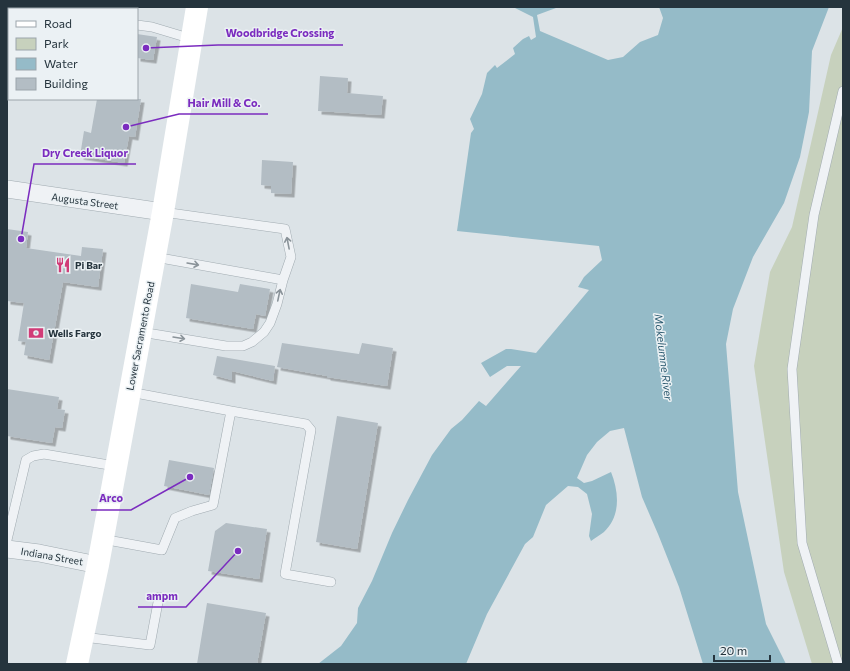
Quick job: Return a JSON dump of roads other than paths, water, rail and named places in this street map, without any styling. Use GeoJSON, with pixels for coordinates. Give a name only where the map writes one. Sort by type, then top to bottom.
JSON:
{"type":"FeatureCollection","features":[{"type":"Feature","properties":{"kind":"main road","name":"Lower Sacramento Road"},"geometry":{"type":"LineString","coordinates":[[77,664],[98,565],[115,466],[155,257],[197,7]]}},
{"type":"Feature","properties":{"kind":"street","name":"Augusta Street"},"geometry":{"type":"LineString","coordinates":[[7,189],[163,212]]}},
{"type":"Feature","properties":{"kind":"street","name":"Indiana Street"},"geometry":{"type":"LineString","coordinates":[[7,548],[98,565]]}},
{"type":"Feature","properties":{"kind":"lane"},"geometry":{"type":"LineString","coordinates":[[138,25],[192,39]]}},
{"type":"Feature","properties":{"kind":"lane"},"geometry":{"type":"LineString","coordinates":[[838,664],[802,543],[792,369],[814,215],[843,91]]}},
{"type":"Feature","properties":{"kind":"lane"},"geometry":{"type":"LineString","coordinates":[[141,332],[226,346],[243,346],[252,342],[264,332],[270,323],[278,304],[290,257],[285,228],[163,212]]}},
{"type":"Feature","properties":{"kind":"lane"},"geometry":{"type":"LineString","coordinates":[[155,257],[283,280]]}},
{"type":"Feature","properties":{"kind":"lane"},"geometry":{"type":"LineString","coordinates":[[129,392],[306,424],[311,430],[285,574],[331,582]]}},
{"type":"Feature","properties":{"kind":"lane"},"geometry":{"type":"LineString","coordinates":[[102,539],[162,550],[175,518],[213,505],[230,411]]}},
{"type":"Feature","properties":{"kind":"lane"},"geometry":{"type":"LineString","coordinates":[[7,540],[26,460],[33,456],[44,454],[115,466]]}},
{"type":"Feature","properties":{"kind":"lane"},"geometry":{"type":"LineString","coordinates":[[83,637],[150,645],[160,597]]}},
{"type":"Feature","properties":{"kind":"water","name":"Mokelumne River"},"geometry":{"type":"Polygon","coordinates":[[[513,7],[555,7],[556,8],[537,15],[540,31],[608,60],[623,57],[640,42],[658,35],[663,18],[659,7],[829,7],[812,51],[809,112],[800,157],[784,203],[753,257],[733,309],[726,344],[738,492],[766,624],[786,664],[703,664],[679,587],[642,497],[624,428],[610,431],[597,442],[587,455],[577,478],[584,483],[611,472],[616,488],[617,504],[610,526],[591,541],[589,536],[592,514],[587,494],[578,487],[568,486],[546,505],[533,537],[525,544],[487,614],[466,664],[318,664],[341,646],[357,623],[358,608],[372,581],[392,533],[432,455],[451,429],[462,420],[479,401],[486,406],[521,366],[507,366],[490,377],[481,363],[506,349],[536,353],[589,290],[578,287],[584,277],[602,260],[599,246],[457,231],[471,133],[474,129],[470,119],[482,94],[487,73],[495,65],[497,68],[515,54],[513,48],[523,39],[529,36],[531,40],[536,37],[533,17],[513,7]]]}},
{"type":"Feature","properties":{"kind":"place","name":"Woodbridge Crossing"},"geometry":{"type":"Point","coordinates":[146,48]}},
{"type":"Feature","properties":{"kind":"place","name":"Hair Mill & Co."},"geometry":{"type":"Point","coordinates":[126,127]}},
{"type":"Feature","properties":{"kind":"place","name":"Dry Creek Liquor"},"geometry":{"type":"Point","coordinates":[21,239]}},
{"type":"Feature","properties":{"kind":"place","name":"Pi Bar"},"geometry":{"type":"Point","coordinates":[63,265]}},
{"type":"Feature","properties":{"kind":"place","name":"Wells Fargo"},"geometry":{"type":"Point","coordinates":[36,333]}},
{"type":"Feature","properties":{"kind":"place","name":"Arco"},"geometry":{"type":"Point","coordinates":[190,477]}},
{"type":"Feature","properties":{"kind":"place","name":"ampm"},"geometry":{"type":"Point","coordinates":[238,551]}}]}
